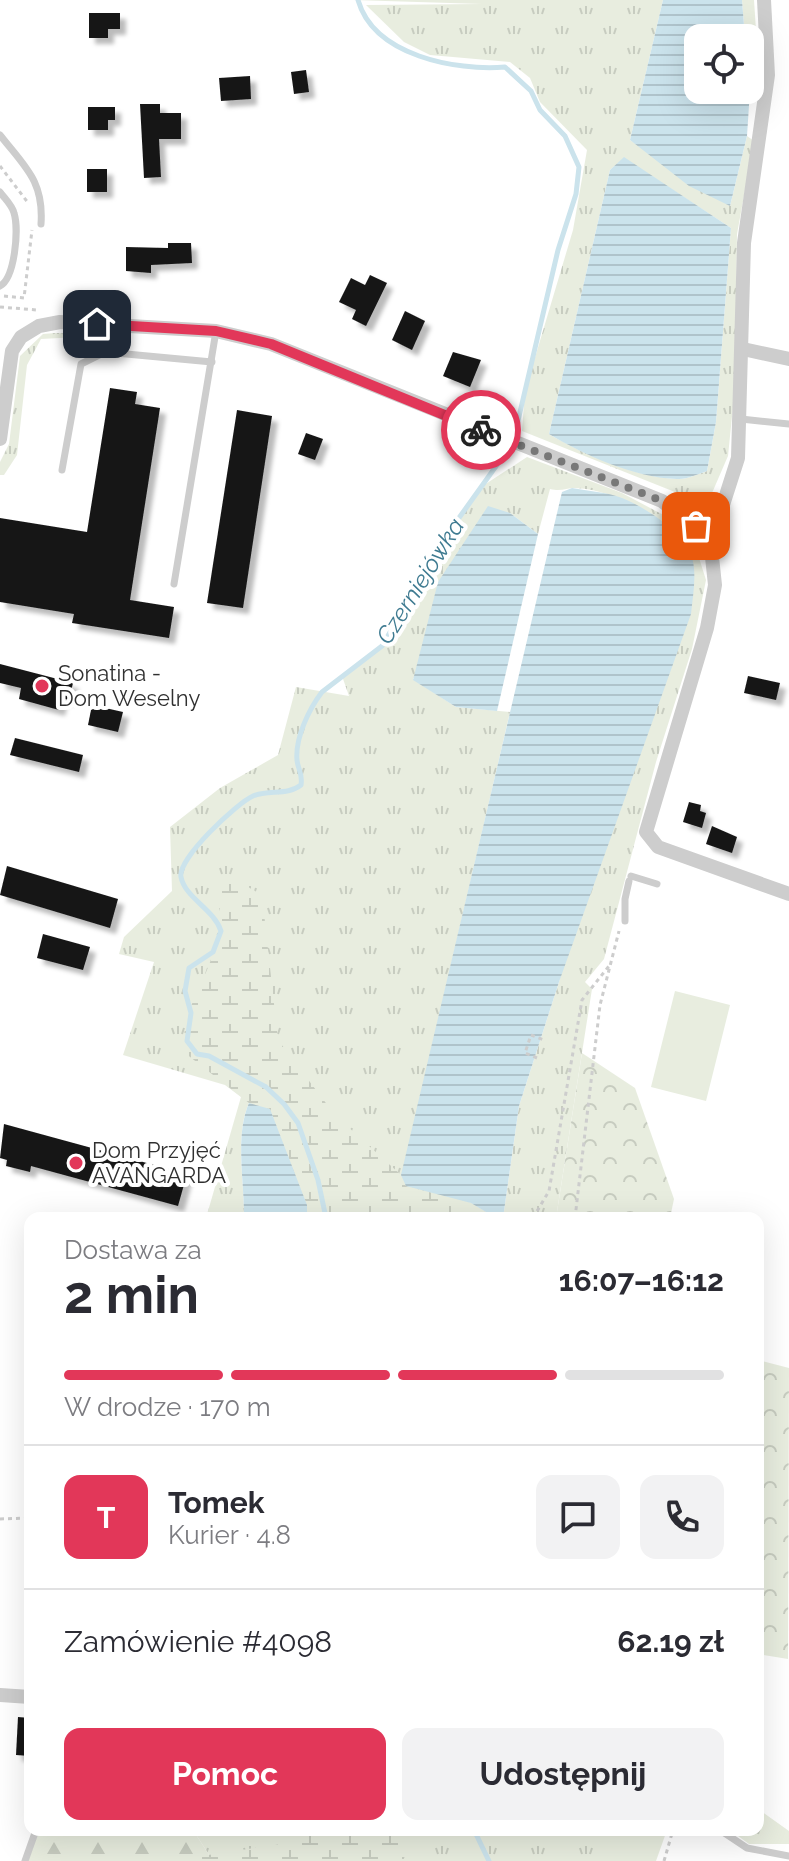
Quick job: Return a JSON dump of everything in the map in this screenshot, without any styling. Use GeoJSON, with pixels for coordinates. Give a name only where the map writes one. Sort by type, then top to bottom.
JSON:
{"type":"FeatureCollection","features":[{"type":"Feature","properties":{"kind":"street"},"geometry":{"type":"LineString","coordinates":[[701,532],[718,515],[731,486],[741,419],[744,243],[767,89],[764,0]]}},
{"type":"Feature","properties":{"kind":"street"},"geometry":{"type":"LineString","coordinates":[[0,439],[10,357],[17,342],[31,330],[60,322],[216,331],[271,344],[662,501],[701,532],[714,566],[714,601],[646,832],[658,847],[789,894]]}},
{"type":"Feature","properties":{"kind":"street"},"geometry":{"type":"LineString","coordinates":[[743,349],[789,359]]}},
{"type":"Feature","properties":{"kind":"street"},"geometry":{"type":"LineString","coordinates":[[0,1695],[24,1697]]}},
{"type":"Feature","properties":{"kind":"lane"},"geometry":{"type":"LineString","coordinates":[[0,135],[39,186],[43,203],[41,224]]}},
{"type":"Feature","properties":{"kind":"lane"},"geometry":{"type":"LineString","coordinates":[[0,192],[11,206],[16,224],[10,274],[0,286]]}},
{"type":"Feature","properties":{"kind":"lane"},"geometry":{"type":"LineString","coordinates":[[174,584],[216,331]]}},
{"type":"Feature","properties":{"kind":"lane"},"geometry":{"type":"LineString","coordinates":[[62,470],[81,364],[105,352],[212,362]]}},
{"type":"Feature","properties":{"kind":"lane"},"geometry":{"type":"LineString","coordinates":[[741,419],[789,424]]}},
{"type":"Feature","properties":{"kind":"lane"},"geometry":{"type":"LineString","coordinates":[[625,921],[625,899],[630,878],[657,884]]}},
{"type":"Feature","properties":{"kind":"lane"},"geometry":{"type":"LineString","coordinates":[[25,1861],[34,1836]]}},
{"type":"Feature","properties":{"kind":"lane"},"geometry":{"type":"LineString","coordinates":[[729,1836],[747,1848],[789,1856]]}},
{"type":"Feature","properties":{"kind":"path"},"geometry":{"type":"LineString","coordinates":[[23,309],[24,298]]}},
{"type":"Feature","properties":{"kind":"path"},"geometry":{"type":"LineString","coordinates":[[724,554],[728,521]]}},
{"type":"Feature","properties":{"kind":"path"},"geometry":{"type":"LineString","coordinates":[[576,1212],[594,1050],[609,966],[625,921]]}},
{"type":"Feature","properties":{"kind":"path"},"geometry":{"type":"LineString","coordinates":[[537,1212],[549,1191],[582,1000],[609,966]]}},
{"type":"Feature","properties":{"kind":"path"},"geometry":{"type":"LineString","coordinates":[[537,1058],[525,1053],[526,1043],[531,1035],[544,1040]]}},
{"type":"Feature","properties":{"kind":"path"},"geometry":{"type":"LineString","coordinates":[[0,1519],[24,1518]]}},
{"type":"Feature","properties":{"kind":"path"},"geometry":{"type":"LineString","coordinates":[[664,1861],[671,1836]]}},
{"type":"Feature","properties":{"kind":"green space"},"geometry":{"type":"Polygon","coordinates":[[[353,0],[663,0],[630,140],[730,206],[747,136],[754,141],[737,234],[735,387],[728,456],[709,500],[700,502],[522,431],[525,391],[573,230],[587,150],[540,102],[530,78],[510,62],[430,55],[404,42],[366,5],[482,4],[353,0]],[[624,158],[610,170],[549,434],[593,456],[662,478],[688,478],[707,471],[716,422],[731,228],[624,158]]]}},
{"type":"Feature","properties":{"kind":"green space"},"geometry":{"type":"Polygon","coordinates":[[[742,0],[754,0],[756,24],[744,24],[742,0]]]}},
{"type":"Feature","properties":{"kind":"green space"},"geometry":{"type":"Polygon","coordinates":[[[43,334],[117,335],[41,339],[27,365],[17,455],[4,475],[0,475],[0,462],[9,444],[20,356],[43,334]]]}},
{"type":"Feature","properties":{"kind":"green space"},"geometry":{"type":"Polygon","coordinates":[[[527,457],[622,493],[669,518],[694,542],[706,580],[692,649],[656,762],[604,959],[585,982],[592,989],[557,1212],[504,1212],[519,1106],[559,982],[669,529],[625,501],[601,492],[575,488],[550,489],[538,534],[510,513],[413,679],[456,707],[510,712],[402,1175],[486,1212],[307,1212],[307,1205],[249,1103],[241,1143],[244,1212],[208,1212],[241,1097],[225,1085],[123,1055],[154,962],[119,954],[124,937],[172,891],[170,827],[220,788],[278,755],[296,687],[349,696],[342,676],[382,646],[414,588],[478,489],[527,457]]]}},
{"type":"Feature","properties":{"kind":"green space"},"geometry":{"type":"Polygon","coordinates":[[[223,873],[262,895],[278,1040],[335,1115],[401,1175],[406,1186],[471,1203],[486,1212],[307,1212],[270,1109],[249,1103],[185,1053],[185,1026],[209,966],[218,923],[223,873]]]}},
{"type":"Feature","properties":{"kind":"green space"},"geometry":{"type":"Polygon","coordinates":[[[675,991],[730,1005],[706,1101],[651,1087],[675,991]]]}},
{"type":"Feature","properties":{"kind":"green space"},"geometry":{"type":"Polygon","coordinates":[[[582,1053],[635,1088],[674,1199],[671,1212],[557,1212],[582,1053]]]}},
{"type":"Feature","properties":{"kind":"green space"},"geometry":{"type":"Polygon","coordinates":[[[764,1362],[789,1368],[788,1659],[764,1655],[764,1362]]]}},
{"type":"Feature","properties":{"kind":"green space"},"geometry":{"type":"Polygon","coordinates":[[[764,1813],[789,1831],[789,1844],[749,1844],[738,1836],[764,1836],[764,1813]]]}},
{"type":"Feature","properties":{"kind":"green space"},"geometry":{"type":"Polygon","coordinates":[[[32,1836],[197,1836],[213,1861],[25,1861],[32,1836]]]}},
{"type":"Feature","properties":{"kind":"green space"},"geometry":{"type":"Polygon","coordinates":[[[197,1836],[665,1836],[656,1861],[213,1861],[197,1836]]]}},
{"type":"Feature","properties":{"kind":"green space"},"geometry":{"type":"Polygon","coordinates":[[[306,1836],[413,1836],[403,1861],[169,1861],[288,1843],[306,1836]]]}},
{"type":"Feature","properties":{"kind":"green space"},"geometry":{"type":"Polygon","coordinates":[[[645,1841],[645,1860],[608,1860],[607,1842],[645,1841]]]}},
{"type":"Feature","properties":{"kind":"water"},"geometry":{"type":"Polygon","coordinates":[[[663,0],[742,0],[744,24],[684,24],[684,104],[749,104],[747,136],[730,206],[689,186],[630,140],[663,0]]]}},
{"type":"Feature","properties":{"kind":"water"},"geometry":{"type":"Polygon","coordinates":[[[624,157],[731,228],[716,422],[707,471],[684,479],[661,478],[627,470],[549,434],[610,170],[624,157]]]}},
{"type":"Feature","properties":{"kind":"water"},"geometry":{"type":"Polygon","coordinates":[[[572,488],[622,498],[670,527],[690,552],[694,566],[694,590],[691,614],[559,982],[519,1106],[504,1212],[486,1212],[471,1203],[406,1186],[401,1175],[562,492],[572,488]]]}},
{"type":"Feature","properties":{"kind":"water"},"geometry":{"type":"Polygon","coordinates":[[[488,506],[510,513],[538,534],[497,711],[456,707],[413,680],[438,582],[488,506]]]}},
{"type":"Feature","properties":{"kind":"water"},"geometry":{"type":"Polygon","coordinates":[[[249,1103],[270,1109],[307,1212],[244,1212],[241,1143],[249,1103]]]}},
{"type":"Feature","properties":{"kind":"building"},"geometry":{"type":"Polygon","coordinates":[[[89,13],[120,13],[120,29],[108,29],[108,38],[89,38],[89,13]]]}},
{"type":"Feature","properties":{"kind":"building"},"geometry":{"type":"Polygon","coordinates":[[[306,70],[309,92],[294,94],[291,72],[306,70]]]}},
{"type":"Feature","properties":{"kind":"building"},"geometry":{"type":"Polygon","coordinates":[[[250,76],[251,99],[221,101],[219,78],[250,76]]]}},
{"type":"Feature","properties":{"kind":"building"},"geometry":{"type":"Polygon","coordinates":[[[140,104],[160,104],[160,113],[181,113],[181,139],[159,139],[161,177],[144,178],[140,104]]]}},
{"type":"Feature","properties":{"kind":"building"},"geometry":{"type":"Polygon","coordinates":[[[88,107],[115,107],[115,120],[108,120],[108,130],[88,130],[88,107]]]}},
{"type":"Feature","properties":{"kind":"building"},"geometry":{"type":"Polygon","coordinates":[[[87,169],[107,169],[107,192],[87,192],[87,169]]]}},
{"type":"Feature","properties":{"kind":"building"},"geometry":{"type":"Polygon","coordinates":[[[168,243],[191,243],[192,263],[151,265],[151,273],[126,271],[126,247],[168,248],[168,243]]]}},
{"type":"Feature","properties":{"kind":"building"},"geometry":{"type":"Polygon","coordinates":[[[370,275],[387,283],[366,326],[352,319],[356,310],[339,302],[351,278],[365,285],[370,275]]]}},
{"type":"Feature","properties":{"kind":"building"},"geometry":{"type":"Polygon","coordinates":[[[405,311],[425,321],[412,350],[392,340],[405,311]]]}},
{"type":"Feature","properties":{"kind":"building"},"geometry":{"type":"Polygon","coordinates":[[[453,352],[481,360],[470,387],[443,376],[453,352]]]}},
{"type":"Feature","properties":{"kind":"building"},"geometry":{"type":"Polygon","coordinates":[[[110,388],[137,392],[135,404],[160,408],[130,600],[174,607],[169,638],[72,623],[74,614],[0,602],[0,518],[87,532],[110,388]]]}},
{"type":"Feature","properties":{"kind":"building"},"geometry":{"type":"Polygon","coordinates":[[[237,410],[272,416],[243,608],[207,603],[237,410]]]}},
{"type":"Feature","properties":{"kind":"building"},"geometry":{"type":"Polygon","coordinates":[[[306,433],[323,439],[315,460],[298,454],[306,433]]]}},
{"type":"Feature","properties":{"kind":"building","name":"Sonatina - Dom Weselny"},"geometry":{"type":"Polygon","coordinates":[[[0,664],[73,683],[69,700],[62,698],[59,710],[19,699],[21,688],[0,683],[0,664]]]}},
{"type":"Feature","properties":{"kind":"building"},"geometry":{"type":"Polygon","coordinates":[[[748,676],[780,683],[776,700],[744,693],[748,676]]]}},
{"type":"Feature","properties":{"kind":"building"},"geometry":{"type":"Polygon","coordinates":[[[92,705],[123,712],[118,732],[88,725],[92,705]]]}},
{"type":"Feature","properties":{"kind":"building"},"geometry":{"type":"Polygon","coordinates":[[[15,738],[83,755],[79,772],[10,755],[15,738]]]}},
{"type":"Feature","properties":{"kind":"building"},"geometry":{"type":"Polygon","coordinates":[[[689,802],[701,805],[700,811],[706,813],[702,828],[683,822],[689,802]]]}},
{"type":"Feature","properties":{"kind":"building"},"geometry":{"type":"Polygon","coordinates":[[[712,826],[737,837],[732,853],[706,844],[712,826]]]}},
{"type":"Feature","properties":{"kind":"building"},"geometry":{"type":"Polygon","coordinates":[[[7,866],[118,899],[110,928],[0,895],[7,866]]]}},
{"type":"Feature","properties":{"kind":"building"},"geometry":{"type":"Polygon","coordinates":[[[43,934],[90,947],[83,970],[37,958],[43,934]]]}},
{"type":"Feature","properties":{"kind":"building","name":"Dom Przyjęć AVANGARDA"},"geometry":{"type":"Polygon","coordinates":[[[4,1124],[187,1174],[178,1206],[31,1166],[30,1172],[6,1166],[7,1160],[0,1158],[4,1124]]]}},
{"type":"Feature","properties":{"kind":"building"},"geometry":{"type":"Polygon","coordinates":[[[18,1717],[24,1718],[24,1756],[16,1755],[18,1717]]]}},
{"type":"Feature","properties":{"kind":"waterway","name":"Czerniejówka"},"geometry":{"type":"LineString","coordinates":[[325,1212],[318,1180],[298,1123],[284,1104],[266,1087],[209,1056],[197,1054],[187,1041],[191,1013],[185,991],[189,968],[213,952],[221,931],[212,916],[188,891],[181,877],[182,869],[210,832],[245,801],[259,794],[290,790],[301,785],[298,742],[312,707],[322,692],[382,646],[446,536],[499,462],[517,425],[558,250],[576,194],[579,167],[565,136],[540,110],[531,91],[505,67],[485,68],[441,62],[399,47],[381,35],[367,19],[358,0]]}},
{"type":"Feature","properties":{"kind":"waterway","name":"Czerniejówka"},"geometry":{"type":"LineString","coordinates":[[477,1836],[489,1861]]}},
{"type":"Feature","properties":{"kind":"way so far"},"geometry":{"type":"LineString","coordinates":[[481,430],[662,501],[696,526]]}},
{"type":"Feature","properties":{"kind":"place","name":"Sonatina - Dom Weselny"},"geometry":{"type":"Point","coordinates":[42,686]}},
{"type":"Feature","properties":{"kind":"place","name":"Dom Przyjęć AVANGARDA"},"geometry":{"type":"Point","coordinates":[76,1163]}},
{"type":"Feature","properties":{"kind":"route"},"geometry":{"type":"LineString","coordinates":[[97,324],[216,331],[271,344],[481,430]]}}]}
